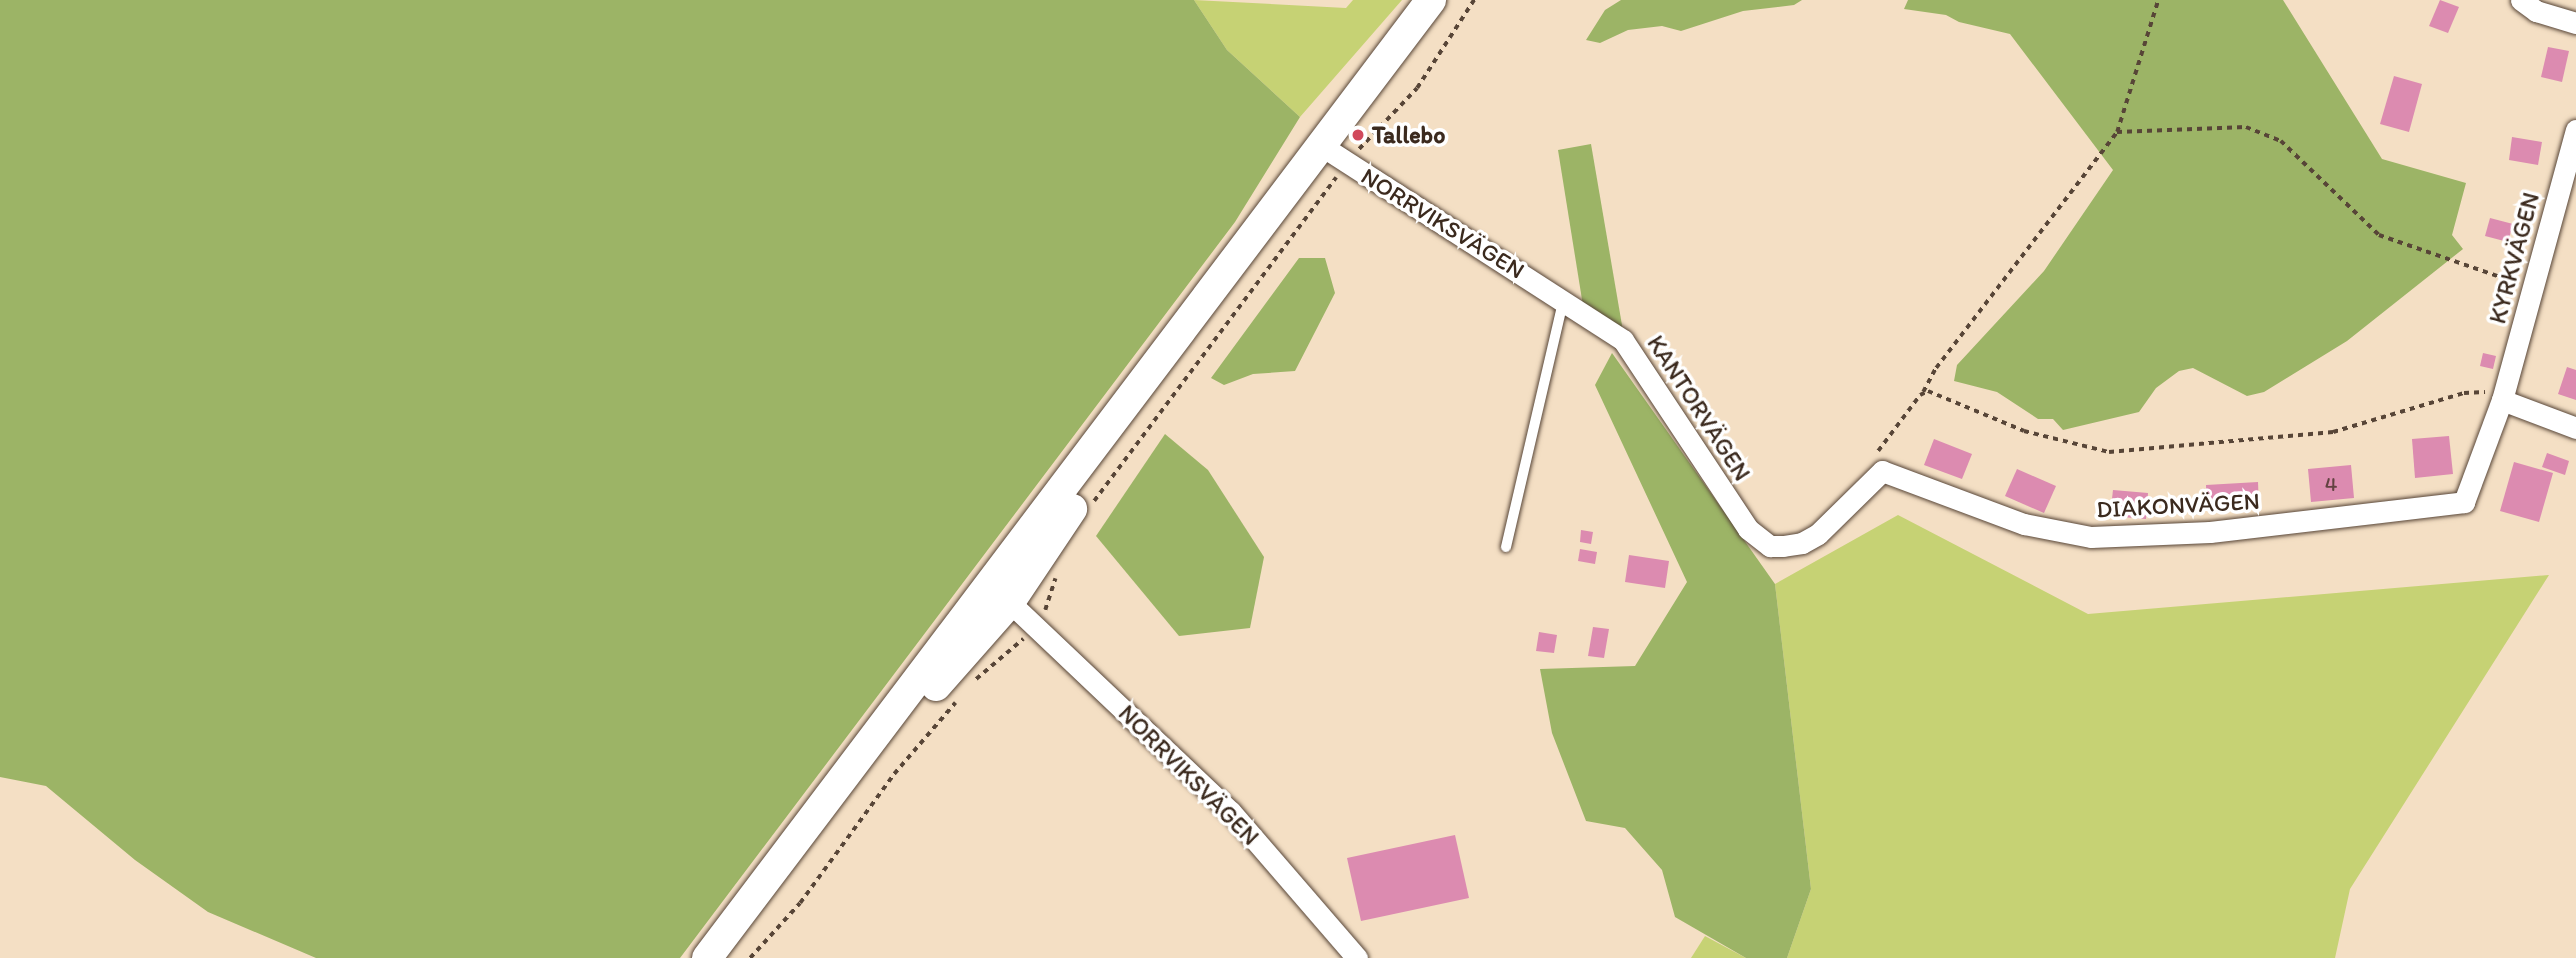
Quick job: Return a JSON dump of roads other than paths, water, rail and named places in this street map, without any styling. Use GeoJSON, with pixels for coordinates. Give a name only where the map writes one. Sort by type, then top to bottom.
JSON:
{"type":"FeatureCollection","features":[{"type":"Feature","properties":{"kind":"street"},"geometry":{"type":"LineString","coordinates":[[890,715],[1001,594],[1073,477],[1431,0]]}},
{"type":"Feature","properties":{"kind":"street"},"geometry":{"type":"LineString","coordinates":[[2528,5],[2576,23]]}},
{"type":"Feature","properties":{"kind":"street","name":"KYRKVÄGEN"},"geometry":{"type":"LineString","coordinates":[[2502,400],[2575,137]]}},
{"type":"Feature","properties":{"kind":"street","name":"NORRVIKSVÄGEN"},"geometry":{"type":"LineString","coordinates":[[1322,146],[1563,303]]}},
{"type":"Feature","properties":{"kind":"street"},"geometry":{"type":"LineString","coordinates":[[778,866],[1001,594],[1203,302]]}},
{"type":"Feature","properties":{"kind":"street","name":"KANTORVÄGEN"},"geometry":{"type":"LineString","coordinates":[[1563,303],[1623,340],[1748,529],[1770,546],[1783,546]]}},
{"type":"Feature","properties":{"kind":"street"},"geometry":{"type":"LineString","coordinates":[[2502,400],[2576,428]]}},
{"type":"Feature","properties":{"kind":"street","name":"DIAKONVÄGEN"},"geometry":{"type":"LineString","coordinates":[[1783,546],[1803,543],[1818,534],[1882,471],[1898,473],[2024,524],[2091,537],[2210,533],[2449,506],[2464,502],[2473,488],[2502,400]]}},
{"type":"Feature","properties":{"kind":"street"},"geometry":{"type":"LineString","coordinates":[[708,958],[890,715],[931,647],[996,562],[1073,477]]}},
{"type":"Feature","properties":{"kind":"street","name":"NORRVIKSVÄGEN"},"geometry":{"type":"LineString","coordinates":[[1001,594],[1231,812],[1357,958]]}},
{"type":"Feature","properties":{"kind":"lane"},"geometry":{"type":"LineString","coordinates":[[1506,547],[1563,303]]}},
{"type":"Feature","properties":{"kind":"place","name":"Tallebo"},"geometry":{"type":"Point","coordinates":[1358,135]}}]}
